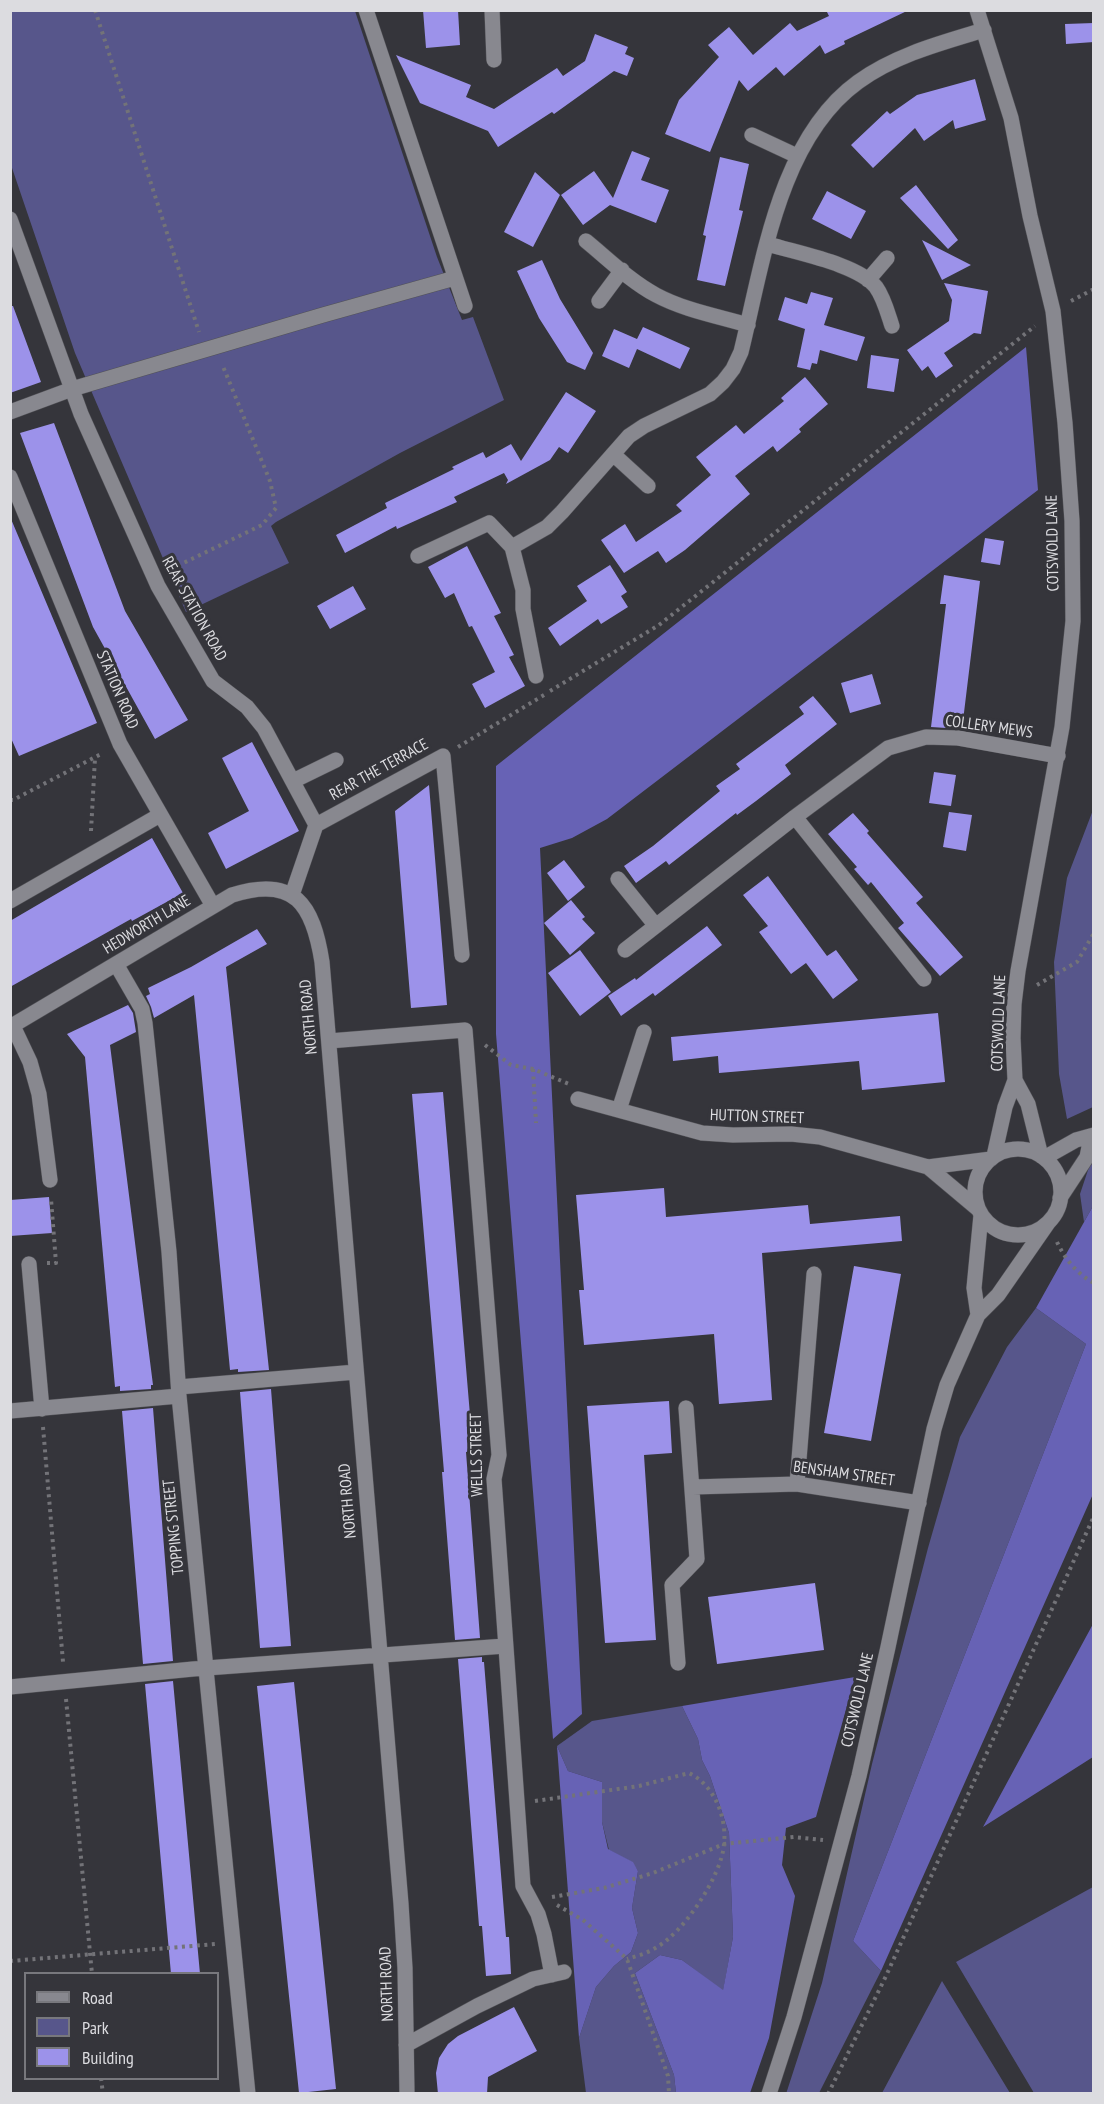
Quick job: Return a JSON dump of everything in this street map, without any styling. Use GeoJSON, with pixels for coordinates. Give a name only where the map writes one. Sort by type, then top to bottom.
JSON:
{"type":"FeatureCollection","features":[{"type":"Feature","properties":{"kind":"street"},"geometry":{"type":"LineString","coordinates":[[366,10],[465,306]]}},
{"type":"Feature","properties":{"kind":"street"},"geometry":{"type":"LineString","coordinates":[[492,10],[494,60]]}},
{"type":"Feature","properties":{"kind":"street","name":"COTSWOLD LANE"},"geometry":{"type":"LineString","coordinates":[[977,10],[1011,118],[1030,216],[1053,311],[1065,423],[1072,521],[1073,621],[1062,728],[1015,997],[1013,1038],[1015,1080],[1005,1107],[992,1157]]}},
{"type":"Feature","properties":{"kind":"street"},"geometry":{"type":"LineString","coordinates":[[512,547],[547,527],[629,436],[644,426],[710,394],[733,369],[741,352],[777,207],[797,156],[829,110],[858,82],[892,62],[926,48],[984,30]]}},
{"type":"Feature","properties":{"kind":"street"},"geometry":{"type":"LineString","coordinates":[[752,135],[797,156]]}},
{"type":"Feature","properties":{"kind":"street","name":"REAR STATION ROAD"},"geometry":{"type":"LineString","coordinates":[[10,219],[81,414],[154,578],[213,681],[247,707],[264,728],[316,825]]}},
{"type":"Feature","properties":{"kind":"street"},"geometry":{"type":"LineString","coordinates":[[586,241],[655,295],[748,325]]}},
{"type":"Feature","properties":{"kind":"street"},"geometry":{"type":"LineString","coordinates":[[768,244],[848,268],[868,280],[877,288],[892,326]]}},
{"type":"Feature","properties":{"kind":"street"},"geometry":{"type":"LineString","coordinates":[[868,280],[887,258]]}},
{"type":"Feature","properties":{"kind":"street"},"geometry":{"type":"LineString","coordinates":[[599,301],[622,270]]}},
{"type":"Feature","properties":{"kind":"street"},"geometry":{"type":"LineString","coordinates":[[10,412],[72,389],[455,278]]}},
{"type":"Feature","properties":{"kind":"street"},"geometry":{"type":"LineString","coordinates":[[613,454],[648,486]]}},
{"type":"Feature","properties":{"kind":"street","name":"STATION ROAD"},"geometry":{"type":"LineString","coordinates":[[10,477],[120,744],[213,906]]}},
{"type":"Feature","properties":{"kind":"street"},"geometry":{"type":"LineString","coordinates":[[418,556],[489,523],[512,547],[523,590],[523,609],[536,676]]}},
{"type":"Feature","properties":{"kind":"street","name":"COLLERY MEWS"},"geometry":{"type":"LineString","coordinates":[[625,950],[888,748],[926,737],[958,738],[1058,756]]}},
{"type":"Feature","properties":{"kind":"street","name":"REAR THE TERRACE"},"geometry":{"type":"LineString","coordinates":[[316,825],[443,756],[462,955]]}},
{"type":"Feature","properties":{"kind":"street"},"geometry":{"type":"LineString","coordinates":[[293,781],[336,760]]}},
{"type":"Feature","properties":{"kind":"street"},"geometry":{"type":"LineString","coordinates":[[10,901],[160,815]]}},
{"type":"Feature","properties":{"kind":"street"},"geometry":{"type":"LineString","coordinates":[[795,818],[924,979]]}},
{"type":"Feature","properties":{"kind":"street"},"geometry":{"type":"LineString","coordinates":[[292,895],[316,825]]}},
{"type":"Feature","properties":{"kind":"street"},"geometry":{"type":"LineString","coordinates":[[618,879],[656,926]]}},
{"type":"Feature","properties":{"kind":"street","name":"HEDWORTH LANE"},"geometry":{"type":"LineString","coordinates":[[12,1027],[232,895],[253,888],[292,895]]}},
{"type":"Feature","properties":{"kind":"street","name":"NORTH ROAD"},"geometry":{"type":"LineString","coordinates":[[292,895],[306,908],[319,943],[401,1904],[407,2094]]}},
{"type":"Feature","properties":{"kind":"street","name":"TOPPING STREET"},"geometry":{"type":"LineString","coordinates":[[116,964],[144,1016],[169,1252],[179,1391],[248,2094]]}},
{"type":"Feature","properties":{"kind":"street"},"geometry":{"type":"LineString","coordinates":[[12,1027],[30,1062],[39,1094],[50,1180]]}},
{"type":"Feature","properties":{"kind":"street"},"geometry":{"type":"LineString","coordinates":[[328,1041],[465,1030]]}},
{"type":"Feature","properties":{"kind":"street","name":"WELLS STREET"},"geometry":{"type":"LineString","coordinates":[[406,2045],[477,2006],[533,1979],[558,1974],[538,1914],[523,1886],[494,1479],[499,1455],[465,1030]]}},
{"type":"Feature","properties":{"kind":"street"},"geometry":{"type":"LineString","coordinates":[[619,1110],[644,1032]]}},
{"type":"Feature","properties":{"kind":"street","name":"COTSWOLD LANE"},"geometry":{"type":"LineString","coordinates":[[1015,1080],[1028,1104],[1043,1157]]}},
{"type":"Feature","properties":{"kind":"street","name":"HUTTON STREET"},"geometry":{"type":"LineString","coordinates":[[578,1099],[702,1133],[791,1134],[820,1137],[928,1167],[992,1157]]}},
{"type":"Feature","properties":{"kind":"street"},"geometry":{"type":"LineString","coordinates":[[1043,1157],[1076,1140],[1092,1136],[1087,1157],[1060,1198],[1056,1212],[1048,1223],[1031,1232],[1012,1235],[1000,1232],[989,1225],[980,1212],[975,1196],[976,1182],[981,1169],[992,1157],[1005,1151],[1018,1149],[1043,1157],[1058,1176],[1060,1198]]}},
{"type":"Feature","properties":{"kind":"street","name":"HUTTON STREET"},"geometry":{"type":"LineString","coordinates":[[928,1167],[980,1212]]}},
{"type":"Feature","properties":{"kind":"street"},"geometry":{"type":"LineString","coordinates":[[978,1315],[974,1288],[980,1212]]}},
{"type":"Feature","properties":{"kind":"street","name":"COTSWOLD LANE"},"geometry":{"type":"LineString","coordinates":[[769,2094],[794,2017],[859,1776],[934,1429],[947,1384],[978,1315],[998,1295],[1048,1223]]}},
{"type":"Feature","properties":{"kind":"street"},"geometry":{"type":"LineString","coordinates":[[29,1264],[42,1409]]}},
{"type":"Feature","properties":{"kind":"street"},"geometry":{"type":"LineString","coordinates":[[797,1484],[814,1274]]}},
{"type":"Feature","properties":{"kind":"street"},"geometry":{"type":"LineString","coordinates":[[10,1411],[356,1372]]}},
{"type":"Feature","properties":{"kind":"street"},"geometry":{"type":"LineString","coordinates":[[678,1663],[672,1585],[698,1559],[686,1408]]}},
{"type":"Feature","properties":{"kind":"street","name":"BENSHAM STREET"},"geometry":{"type":"LineString","coordinates":[[693,1487],[797,1484],[873,1494],[919,1503]]}},
{"type":"Feature","properties":{"kind":"street"},"geometry":{"type":"LineString","coordinates":[[10,1687],[206,1668],[505,1646]]}},
{"type":"Feature","properties":{"kind":"path"},"geometry":{"type":"LineString","coordinates":[[95,10],[210,348],[270,481],[276,508],[262,525],[154,578]]}},
{"type":"Feature","properties":{"kind":"path"},"geometry":{"type":"LineString","coordinates":[[443,756],[659,625],[1053,311],[1094,289]]}},
{"type":"Feature","properties":{"kind":"path"},"geometry":{"type":"LineString","coordinates":[[10,800],[120,744]]}},
{"type":"Feature","properties":{"kind":"path"},"geometry":{"type":"LineString","coordinates":[[90,856],[95,757]]}},
{"type":"Feature","properties":{"kind":"path"},"geometry":{"type":"LineString","coordinates":[[1015,997],[1077,962],[1094,933]]}},
{"type":"Feature","properties":{"kind":"path"},"geometry":{"type":"LineString","coordinates":[[465,1030],[511,1065],[533,1069],[575,1087],[578,1099]]}},
{"type":"Feature","properties":{"kind":"path"},"geometry":{"type":"LineString","coordinates":[[533,1069],[536,1123]]}},
{"type":"Feature","properties":{"kind":"path"},"geometry":{"type":"LineString","coordinates":[[29,1264],[56,1263],[50,1180]]}},
{"type":"Feature","properties":{"kind":"path"},"geometry":{"type":"LineString","coordinates":[[1048,1223],[1063,1255],[1083,1277],[1094,1283]]}},
{"type":"Feature","properties":{"kind":"path"},"geometry":{"type":"LineString","coordinates":[[828,2094],[891,1965],[1094,1516]]}},
{"type":"Feature","properties":{"kind":"path"},"geometry":{"type":"LineString","coordinates":[[517,1804],[639,1786],[689,1773],[708,1788],[722,1813],[724,1844],[713,1879],[687,1920],[658,1947],[627,1959]]}},
{"type":"Feature","properties":{"kind":"path"},"geometry":{"type":"LineString","coordinates":[[669,2094],[668,2076],[627,1959],[583,1920],[545,1898],[604,1888],[644,1876],[724,1844],[794,1838],[841,1842]]}},
{"type":"Feature","properties":{"kind":"path"},"geometry":{"type":"LineString","coordinates":[[10,1961],[233,1943]]}},
{"type":"Feature","properties":{"kind":"green space"},"geometry":{"type":"Polygon","coordinates":[[[10,11],[355,11],[437,257],[462,320],[473,317],[504,400],[400,453],[276,522],[271,526],[289,563],[186,612],[75,353],[11,165],[10,11]]]}},
{"type":"Feature","properties":{"kind":"green space"},"geometry":{"type":"Polygon","coordinates":[[[1093,810],[1093,1107],[1067,1119],[1059,1074],[1054,962],[1067,878],[1093,810]]]}},
{"type":"Feature","properties":{"kind":"green space"},"geometry":{"type":"Polygon","coordinates":[[[1093,1161],[1093,1206],[1084,1222],[1080,1194],[1093,1161]]]}},
{"type":"Feature","properties":{"kind":"green space"},"geometry":{"type":"Polygon","coordinates":[[[1036,1308],[1086,1344],[853,1941],[881,1971],[819,2093],[786,2094],[822,1983],[872,1764],[928,1548],[960,1437],[1007,1347],[1036,1308]]]}},
{"type":"Feature","properties":{"kind":"green space"},"geometry":{"type":"Polygon","coordinates":[[[682,1706],[698,1739],[702,1760],[710,1776],[729,1833],[733,1937],[723,1991],[682,1960],[660,1955],[635,1973],[674,2075],[676,2093],[586,2093],[579,2038],[596,1987],[614,1966],[631,1952],[638,1933],[632,1908],[638,1871],[632,1862],[609,1850],[602,1822],[602,1782],[568,1771],[557,1746],[592,1721],[682,1706]]]}},
{"type":"Feature","properties":{"kind":"green space"},"geometry":{"type":"Polygon","coordinates":[[[1093,1887],[1093,2093],[1034,2093],[956,1962],[1093,1887]]]}},
{"type":"Feature","properties":{"kind":"green space"},"geometry":{"type":"Polygon","coordinates":[[[942,1981],[1010,2093],[882,2093],[942,1981]]]}},
{"type":"Feature","properties":{"kind":"shaded area"},"geometry":{"type":"Polygon","coordinates":[[[1026,347],[1038,490],[607,819],[572,838],[540,848],[582,1714],[553,1739],[496,1034],[496,766],[1026,347]]]}},
{"type":"Feature","properties":{"kind":"shaded area"},"geometry":{"type":"Polygon","coordinates":[[[1093,1206],[1093,1494],[881,1971],[853,1941],[1086,1344],[1036,1308],[1093,1206]]]}},
{"type":"Feature","properties":{"kind":"shaded area"},"geometry":{"type":"Polygon","coordinates":[[[1093,1624],[1093,1757],[983,1827],[1093,1624]]]}},
{"type":"Feature","properties":{"kind":"shaded area"},"geometry":{"type":"Polygon","coordinates":[[[855,1677],[816,1817],[786,1828],[782,1865],[795,1896],[769,2038],[750,2093],[676,2093],[674,2075],[635,1973],[660,1955],[682,1960],[723,1990],[733,1937],[729,1833],[710,1776],[702,1760],[698,1739],[682,1706],[855,1677]]]}},
{"type":"Feature","properties":{"kind":"shaded area"},"geometry":{"type":"Polygon","coordinates":[[[557,1746],[568,1771],[602,1782],[602,1822],[608,1849],[633,1862],[638,1871],[632,1908],[638,1933],[631,1952],[614,1966],[596,1987],[579,2038],[557,1746]]]}},
{"type":"Feature","properties":{"kind":"building"},"geometry":{"type":"Polygon","coordinates":[[[423,10],[458,10],[460,45],[426,48],[423,10]]]}},
{"type":"Feature","properties":{"kind":"building"},"geometry":{"type":"Polygon","coordinates":[[[826,10],[909,10],[844,41],[845,44],[825,54],[820,45],[784,76],[776,67],[748,91],[739,80],[710,152],[665,134],[679,100],[719,57],[708,45],[729,27],[753,55],[790,23],[797,31],[829,16],[826,10]]]}},
{"type":"Feature","properties":{"kind":"building"},"geometry":{"type":"Polygon","coordinates":[[[1094,23],[1094,42],[1066,44],[1065,24],[1094,23]]]}},
{"type":"Feature","properties":{"kind":"building"},"geometry":{"type":"Polygon","coordinates":[[[595,34],[628,47],[625,54],[634,58],[627,76],[614,71],[554,114],[552,112],[498,147],[488,131],[420,103],[396,55],[471,85],[466,97],[494,109],[557,68],[563,76],[585,61],[595,34]]]}},
{"type":"Feature","properties":{"kind":"building"},"geometry":{"type":"Polygon","coordinates":[[[975,79],[986,120],[955,129],[953,120],[924,141],[915,128],[873,168],[851,145],[887,111],[890,114],[917,95],[975,79]]]}},
{"type":"Feature","properties":{"kind":"building"},"geometry":{"type":"Polygon","coordinates":[[[632,151],[650,158],[641,180],[669,190],[656,223],[610,205],[583,225],[561,195],[594,171],[613,198],[632,151]]]}},
{"type":"Feature","properties":{"kind":"building"},"geometry":{"type":"Polygon","coordinates":[[[720,157],[749,164],[739,210],[743,211],[725,286],[697,280],[706,236],[703,235],[720,157]]]}},
{"type":"Feature","properties":{"kind":"building"},"geometry":{"type":"Polygon","coordinates":[[[535,172],[560,195],[533,247],[504,232],[535,172]]]}},
{"type":"Feature","properties":{"kind":"building"},"geometry":{"type":"Polygon","coordinates":[[[916,185],[958,240],[948,249],[900,198],[916,185]]]}},
{"type":"Feature","properties":{"kind":"building"},"geometry":{"type":"Polygon","coordinates":[[[827,191],[866,211],[851,239],[812,219],[827,191]]]}},
{"type":"Feature","properties":{"kind":"building"},"geometry":{"type":"Polygon","coordinates":[[[922,240],[971,265],[942,280],[922,240]]]}},
{"type":"Feature","properties":{"kind":"building"},"geometry":{"type":"Polygon","coordinates":[[[542,260],[560,299],[593,353],[585,370],[567,362],[539,318],[517,271],[542,260]]]}},
{"type":"Feature","properties":{"kind":"building"},"geometry":{"type":"Polygon","coordinates":[[[944,283],[988,291],[981,334],[974,333],[944,353],[953,366],[936,378],[928,366],[922,371],[907,350],[949,321],[952,300],[944,283]]]}},
{"type":"Feature","properties":{"kind":"building"},"geometry":{"type":"Polygon","coordinates":[[[811,292],[833,298],[824,325],[865,337],[857,361],[820,350],[817,364],[812,363],[810,370],[797,367],[805,329],[778,320],[785,297],[807,304],[811,292]]]}},
{"type":"Feature","properties":{"kind":"building"},"geometry":{"type":"Polygon","coordinates":[[[10,306],[13,306],[41,382],[10,393],[10,306]]]}},
{"type":"Feature","properties":{"kind":"building"},"geometry":{"type":"Polygon","coordinates":[[[643,327],[690,348],[680,369],[637,349],[629,368],[602,356],[614,329],[637,339],[643,327]]]}},
{"type":"Feature","properties":{"kind":"building"},"geometry":{"type":"Polygon","coordinates":[[[871,355],[899,359],[894,392],[867,388],[871,355]]]}},
{"type":"Feature","properties":{"kind":"building"},"geometry":{"type":"Polygon","coordinates":[[[805,377],[828,404],[799,429],[801,432],[777,452],[773,446],[735,476],[750,494],[685,550],[666,563],[658,551],[624,573],[601,540],[625,524],[636,542],[682,511],[676,505],[711,475],[696,457],[736,425],[744,434],[784,401],[781,398],[805,377]]]}},
{"type":"Feature","properties":{"kind":"building"},"geometry":{"type":"Polygon","coordinates":[[[566,392],[596,411],[568,453],[559,447],[550,460],[506,484],[508,480],[504,473],[454,497],[457,502],[397,529],[396,526],[345,553],[336,535],[387,508],[385,503],[454,469],[452,467],[483,452],[486,458],[511,444],[521,461],[566,392]]]}},
{"type":"Feature","properties":{"kind":"building"},"geometry":{"type":"Polygon","coordinates":[[[54,423],[125,611],[188,720],[155,739],[93,627],[20,433],[54,423]]]}},
{"type":"Feature","properties":{"kind":"building"},"geometry":{"type":"Polygon","coordinates":[[[11,519],[97,723],[19,756],[10,736],[11,519]]]}},
{"type":"Feature","properties":{"kind":"building"},"geometry":{"type":"Polygon","coordinates":[[[985,538],[1004,541],[1000,565],[981,562],[985,538]]]}},
{"type":"Feature","properties":{"kind":"building"},"geometry":{"type":"Polygon","coordinates":[[[467,546],[501,613],[494,616],[514,655],[509,657],[525,686],[485,708],[472,684],[495,672],[472,626],[469,627],[454,593],[445,598],[428,567],[467,546]]]}},
{"type":"Feature","properties":{"kind":"building"},"geometry":{"type":"Polygon","coordinates":[[[610,565],[627,592],[621,596],[628,607],[601,624],[598,619],[560,646],[548,628],[587,601],[577,586],[610,565]]]}},
{"type":"Feature","properties":{"kind":"building"},"geometry":{"type":"Polygon","coordinates":[[[944,575],[980,581],[962,729],[931,727],[946,604],[940,604],[944,575]]]}},
{"type":"Feature","properties":{"kind":"building"},"geometry":{"type":"Polygon","coordinates":[[[353,586],[366,609],[330,629],[317,606],[353,586]]]}},
{"type":"Feature","properties":{"kind":"building"},"geometry":{"type":"Polygon","coordinates":[[[872,674],[881,704],[850,713],[841,683],[872,674]]]}},
{"type":"Feature","properties":{"kind":"building"},"geometry":{"type":"Polygon","coordinates":[[[813,696],[837,724],[785,765],[791,774],[669,865],[666,861],[636,883],[624,866],[653,846],[720,791],[716,786],[740,769],[736,764],[804,714],[799,707],[813,696]]]}},
{"type":"Feature","properties":{"kind":"building"},"geometry":{"type":"Polygon","coordinates":[[[252,742],[299,831],[226,869],[208,833],[249,811],[222,758],[252,742]]]}},
{"type":"Feature","properties":{"kind":"building"},"geometry":{"type":"Polygon","coordinates":[[[934,772],[956,775],[951,806],[929,803],[934,772]]]}},
{"type":"Feature","properties":{"kind":"building"},"geometry":{"type":"Polygon","coordinates":[[[429,785],[447,1005],[411,1008],[395,811],[429,785]]]}},
{"type":"Feature","properties":{"kind":"building"},"geometry":{"type":"Polygon","coordinates":[[[949,812],[972,815],[966,851],[943,847],[949,812]]]}},
{"type":"Feature","properties":{"kind":"building"},"geometry":{"type":"Polygon","coordinates":[[[853,813],[869,831],[867,833],[923,897],[916,903],[963,957],[940,976],[898,928],[904,923],[871,882],[868,885],[854,869],[857,867],[828,834],[853,813]]]}},
{"type":"Feature","properties":{"kind":"building"},"geometry":{"type":"Polygon","coordinates":[[[152,838],[183,893],[132,921],[131,919],[10,987],[10,921],[152,838]]]}},
{"type":"Feature","properties":{"kind":"building"},"geometry":{"type":"Polygon","coordinates":[[[564,860],[585,887],[568,901],[547,873],[564,860]]]}},
{"type":"Feature","properties":{"kind":"building"},"geometry":{"type":"Polygon","coordinates":[[[768,876],[827,956],[836,950],[858,980],[833,999],[806,963],[791,974],[759,932],[768,926],[743,895],[768,876]]]}},
{"type":"Feature","properties":{"kind":"building"},"geometry":{"type":"Polygon","coordinates":[[[571,900],[585,917],[582,919],[595,933],[570,955],[544,923],[571,900]]]}},
{"type":"Feature","properties":{"kind":"building"},"geometry":{"type":"Polygon","coordinates":[[[707,926],[722,945],[655,996],[653,993],[621,1016],[608,996],[635,978],[636,980],[707,926]]]}},
{"type":"Feature","properties":{"kind":"building"},"geometry":{"type":"Polygon","coordinates":[[[257,929],[267,944],[226,967],[269,1370],[238,1372],[238,1369],[230,1370],[194,995],[154,1018],[146,996],[150,994],[148,988],[191,967],[257,929]]]}},
{"type":"Feature","properties":{"kind":"building"},"geometry":{"type":"Polygon","coordinates":[[[580,950],[611,992],[580,1016],[548,973],[580,950]]]}},
{"type":"Feature","properties":{"kind":"building"},"geometry":{"type":"Polygon","coordinates":[[[128,1005],[133,1013],[136,1032],[110,1045],[153,1385],[151,1389],[120,1391],[120,1386],[115,1387],[85,1057],[67,1034],[128,1005]]]}},
{"type":"Feature","properties":{"kind":"building"},"geometry":{"type":"Polygon","coordinates":[[[938,1013],[945,1082],[862,1090],[859,1061],[719,1073],[718,1056],[673,1061],[671,1037],[938,1013]]]}},
{"type":"Feature","properties":{"kind":"building"},"geometry":{"type":"Polygon","coordinates":[[[443,1092],[473,1451],[466,1452],[480,1638],[455,1640],[442,1472],[444,1472],[412,1094],[443,1092]]]}},
{"type":"Feature","properties":{"kind":"building"},"geometry":{"type":"Polygon","coordinates":[[[664,1188],[666,1217],[808,1205],[810,1224],[900,1216],[902,1241],[762,1253],[772,1400],[719,1404],[714,1334],[584,1345],[579,1290],[584,1290],[576,1195],[664,1188]]]}},
{"type":"Feature","properties":{"kind":"building"},"geometry":{"type":"Polygon","coordinates":[[[49,1197],[52,1233],[10,1236],[10,1200],[49,1197]]]}},
{"type":"Feature","properties":{"kind":"building"},"geometry":{"type":"Polygon","coordinates":[[[854,1266],[901,1274],[871,1441],[824,1433],[854,1266]]]}},
{"type":"Feature","properties":{"kind":"building"},"geometry":{"type":"Polygon","coordinates":[[[271,1389],[291,1646],[260,1648],[240,1392],[271,1389]]]}},
{"type":"Feature","properties":{"kind":"building"},"geometry":{"type":"Polygon","coordinates":[[[669,1401],[672,1453],[644,1455],[656,1640],[605,1643],[587,1406],[669,1401]]]}},
{"type":"Feature","properties":{"kind":"building"},"geometry":{"type":"Polygon","coordinates":[[[153,1408],[173,1661],[143,1664],[122,1411],[153,1408]]]}},
{"type":"Feature","properties":{"kind":"building"},"geometry":{"type":"Polygon","coordinates":[[[815,1583],[824,1650],[717,1664],[708,1597],[815,1583]]]}},
{"type":"Feature","properties":{"kind":"building"},"geometry":{"type":"Polygon","coordinates":[[[482,1657],[511,1974],[486,1976],[482,1926],[479,1926],[458,1659],[482,1657]]]}},
{"type":"Feature","properties":{"kind":"building"},"geometry":{"type":"Polygon","coordinates":[[[173,1681],[200,1972],[171,1972],[145,1684],[173,1681]]]}},
{"type":"Feature","properties":{"kind":"building"},"geometry":{"type":"Polygon","coordinates":[[[294,1682],[336,2089],[299,2093],[257,1686],[294,1682]]]}},
{"type":"Feature","properties":{"kind":"building"},"geometry":{"type":"Polygon","coordinates":[[[514,2007],[537,2051],[488,2077],[487,2094],[438,2094],[436,2073],[439,2058],[448,2044],[458,2036],[514,2007]]]}}]}
